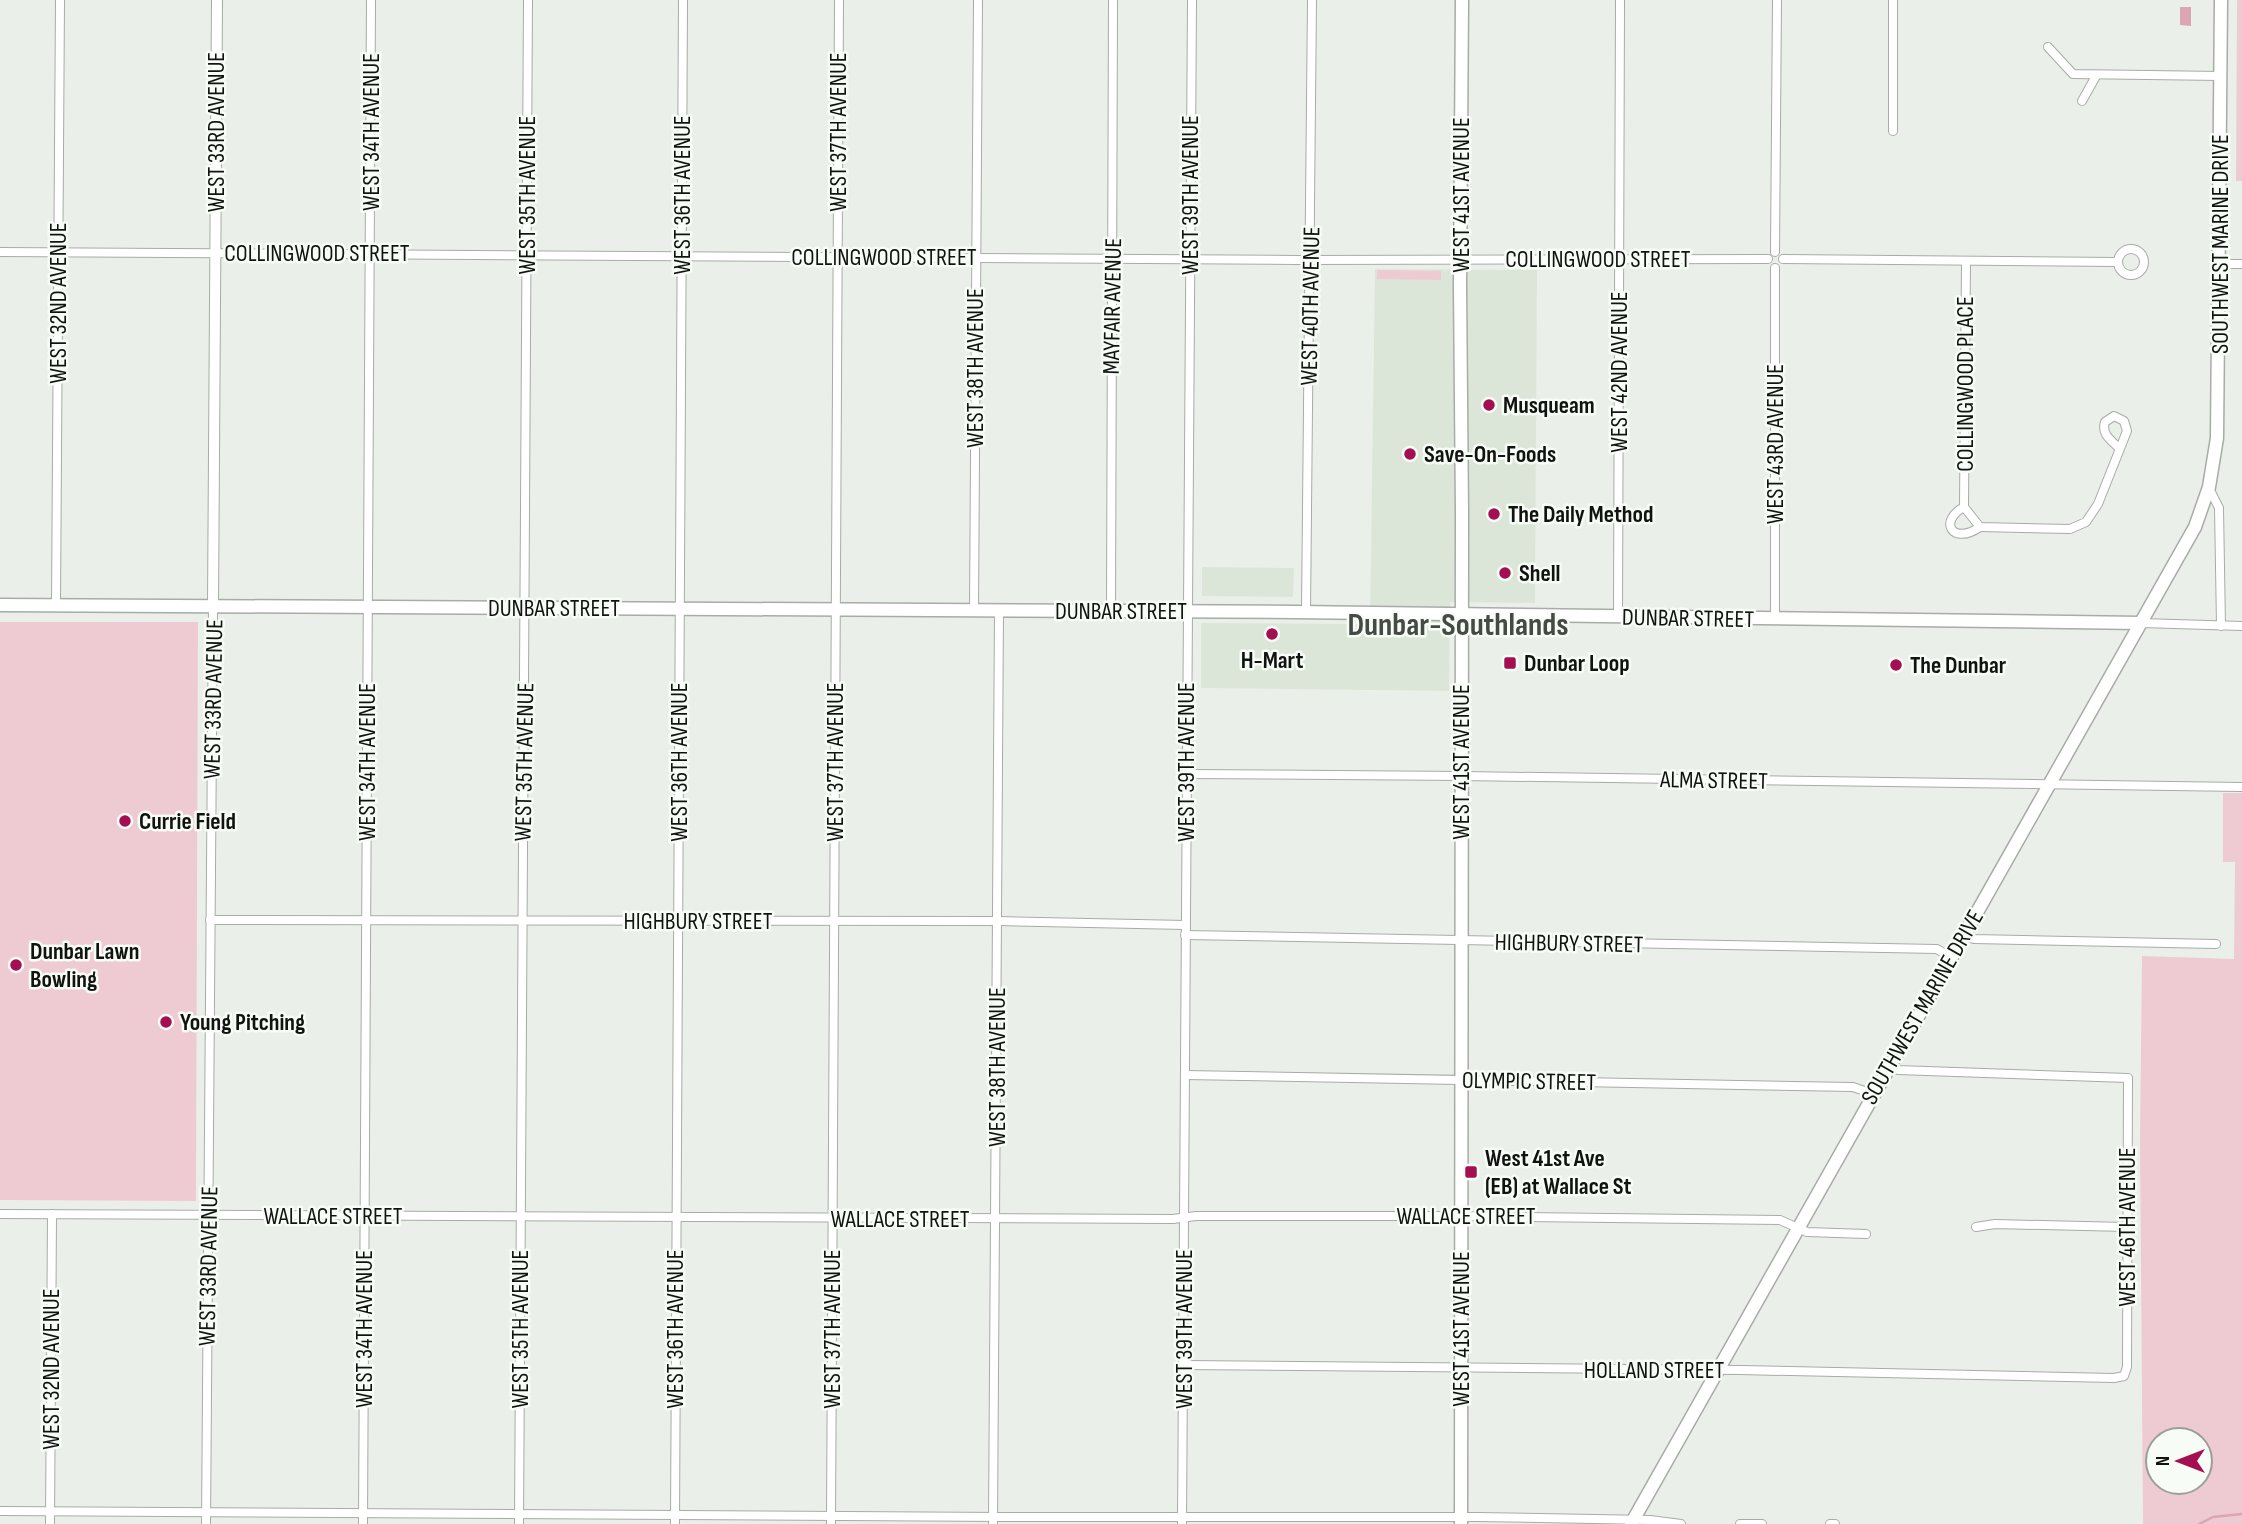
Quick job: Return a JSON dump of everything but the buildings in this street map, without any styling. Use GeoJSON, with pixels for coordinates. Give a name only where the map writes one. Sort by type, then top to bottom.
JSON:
{"type":"FeatureCollection","features":[{"type":"Feature","properties":{"kind":"main road","name":"WEST 41ST AVENUE"},"geometry":{"type":"LineString","coordinates":[[1461,1521],[1462,0]]}},
{"type":"Feature","properties":{"kind":"main road","name":"SOUTHWEST MARINE DRIVE"},"geometry":{"type":"LineString","coordinates":[[1632,1522],[2195,527],[2208,487],[2217,438],[2221,0]]}},
{"type":"Feature","properties":{"kind":"main road","name":"DUNBAR STREET"},"geometry":{"type":"LineString","coordinates":[[0,605],[1306,612],[2141,623]]}},
{"type":"Feature","properties":{"kind":"street","name":"WEST 32ND AVENUE"},"geometry":{"type":"LineString","coordinates":[[57,605],[60,0]]}},
{"type":"Feature","properties":{"kind":"street","name":"WEST 33RD AVENUE"},"geometry":{"type":"LineString","coordinates":[[206,1524],[217,0]]}},
{"type":"Feature","properties":{"kind":"street","name":"WEST 34TH AVENUE"},"geometry":{"type":"LineString","coordinates":[[363,1524],[371,0]]}},
{"type":"Feature","properties":{"kind":"street","name":"WEST 35TH AVENUE"},"geometry":{"type":"LineString","coordinates":[[519,1520],[527,0]]}},
{"type":"Feature","properties":{"kind":"street","name":"WEST 36TH AVENUE"},"geometry":{"type":"LineString","coordinates":[[675,1520],[683,0]]}},
{"type":"Feature","properties":{"kind":"street","name":"WEST 37TH AVENUE"},"geometry":{"type":"LineString","coordinates":[[831,1520],[839,0]]}},
{"type":"Feature","properties":{"kind":"street","name":"WEST 38TH AVENUE"},"geometry":{"type":"LineString","coordinates":[[974,611],[978,0]]}},
{"type":"Feature","properties":{"kind":"street","name":"MAYFAIR AVENUE"},"geometry":{"type":"LineString","coordinates":[[1111,611],[1113,0]]}},
{"type":"Feature","properties":{"kind":"street","name":"WEST 39TH AVENUE"},"geometry":{"type":"LineString","coordinates":[[1182,1521],[1192,0]]}},
{"type":"Feature","properties":{"kind":"street","name":"WEST 40TH AVENUE"},"geometry":{"type":"LineString","coordinates":[[1306,612],[1312,0]]}},
{"type":"Feature","properties":{"kind":"street","name":"WEST 42ND AVENUE"},"geometry":{"type":"LineString","coordinates":[[1618,617],[1620,0]]}},
{"type":"Feature","properties":{"kind":"street"},"geometry":{"type":"LineString","coordinates":[[1775,252],[1777,0]]}},
{"type":"Feature","properties":{"kind":"street"},"geometry":{"type":"LineString","coordinates":[[1893,131],[1894,0]]}},
{"type":"Feature","properties":{"kind":"street"},"geometry":{"type":"LineString","coordinates":[[2048,47],[2073,74],[2221,76]]}},
{"type":"Feature","properties":{"kind":"street"},"geometry":{"type":"LineString","coordinates":[[2082,101],[2096,76]]}},
{"type":"Feature","properties":{"kind":"street","name":"COLLINGWOOD STREET"},"geometry":{"type":"LineString","coordinates":[[0,251],[1311,260],[1768,259]]}},
{"type":"Feature","properties":{"kind":"street"},"geometry":{"type":"LineString","coordinates":[[1775,252],[1781,254],[1783,259],[1781,265],[1775,268],[1770,265],[1768,259],[1770,254],[1775,252]]}},
{"type":"Feature","properties":{"kind":"street"},"geometry":{"type":"LineString","coordinates":[[1783,259],[2118,262]]}},
{"type":"Feature","properties":{"kind":"street","name":"COLLINGWOOD PLACE"},"geometry":{"type":"LineString","coordinates":[[1966,261],[1964,507],[1980,527]]}},
{"type":"Feature","properties":{"kind":"street"},"geometry":{"type":"LineString","coordinates":[[2219,264],[2242,264]]}},
{"type":"Feature","properties":{"kind":"street","name":"WEST 43RD AVENUE"},"geometry":{"type":"LineString","coordinates":[[1775,268],[1775,620]]}},
{"type":"Feature","properties":{"kind":"street","name":"COLLINGWOOD PLACE"},"geometry":{"type":"LineString","coordinates":[[1964,507],[1956,511],[1951,518],[1955,533],[1969,535],[1980,527],[2070,529],[2086,522],[2098,503],[2119,448]]}},
{"type":"Feature","properties":{"kind":"street","name":"SOUTHWEST MARINE DRIVE"},"geometry":{"type":"LineString","coordinates":[[2208,487],[2219,508],[2221,626]]}},
{"type":"Feature","properties":{"kind":"street","name":"WEST 38TH AVENUE"},"geometry":{"type":"LineString","coordinates":[[993,1521],[999,611]]}},
{"type":"Feature","properties":{"kind":"street","name":"DUNBAR STREET"},"geometry":{"type":"LineString","coordinates":[[2141,623],[2242,626]]}},
{"type":"Feature","properties":{"kind":"street","name":"ALMA STREET"},"geometry":{"type":"LineString","coordinates":[[1186,774],[2242,787]]}},
{"type":"Feature","properties":{"kind":"street","name":"HIGHBURY STREET"},"geometry":{"type":"LineString","coordinates":[[210,920],[998,921],[1186,925]]}},
{"type":"Feature","properties":{"kind":"street","name":"HIGHBURY STREET"},"geometry":{"type":"LineString","coordinates":[[1185,935],[1937,950],[1950,957]]}},
{"type":"Feature","properties":{"kind":"street"},"geometry":{"type":"LineString","coordinates":[[1963,936],[1974,939],[2216,944]]}},
{"type":"Feature","properties":{"kind":"street","name":"WEST 46TH AVENUE"},"geometry":{"type":"LineString","coordinates":[[1888,1067],[1898,1070],[2128,1078],[2127,1367],[2124,1376]]}},
{"type":"Feature","properties":{"kind":"street","name":"OLYMPIC STREET"},"geometry":{"type":"LineString","coordinates":[[1185,1075],[1853,1087],[1873,1094]]}},
{"type":"Feature","properties":{"kind":"street","name":"WALLACE STREET"},"geometry":{"type":"LineString","coordinates":[[0,1214],[996,1220],[1461,1216],[1780,1220],[1807,1232],[1866,1234]]}},
{"type":"Feature","properties":{"kind":"street","name":"WEST 32ND AVENUE"},"geometry":{"type":"LineString","coordinates":[[50,1524],[51,1214]]}},
{"type":"Feature","properties":{"kind":"street"},"geometry":{"type":"LineString","coordinates":[[1976,1227],[1995,1224],[2126,1227]]}},
{"type":"Feature","properties":{"kind":"street","name":"HOLLAND STREET"},"geometry":{"type":"LineString","coordinates":[[1184,1365],[1720,1370],[2114,1378],[2124,1376]]}},
{"type":"Feature","properties":{"kind":"street"},"geometry":{"type":"LineString","coordinates":[[0,1511],[363,1514],[519,1520],[1663,1521],[1681,1524]]}},
{"type":"Feature","properties":{"kind":"street"},"geometry":{"type":"LineString","coordinates":[[1740,1524],[1762,1524]]}},
{"type":"Feature","properties":{"kind":"shaded area"},"geometry":{"type":"Polygon","coordinates":[[[2237,0],[2242,0],[2242,181],[2236,181],[2237,0]]]}},
{"type":"Feature","properties":{"kind":"shaded area"},"geometry":{"type":"Polygon","coordinates":[[[2180,7],[2191,7],[2191,26],[2180,25],[2180,7]]]}},
{"type":"Feature","properties":{"kind":"shaded area"},"geometry":{"type":"Polygon","coordinates":[[[1375,269],[1537,270],[1535,603],[1450,602],[1449,691],[1201,688],[1201,623],[1370,624],[1375,269]]]}},
{"type":"Feature","properties":{"kind":"shaded area"},"geometry":{"type":"Polygon","coordinates":[[[1377,270],[1441,271],[1441,280],[1377,279],[1377,270]]]}},
{"type":"Feature","properties":{"kind":"shaded area"},"geometry":{"type":"Polygon","coordinates":[[[1202,567],[1294,568],[1293,597],[1202,596],[1202,567]]]}},
{"type":"Feature","properties":{"kind":"shaded area"},"geometry":{"type":"Polygon","coordinates":[[[0,622],[198,622],[196,1201],[0,1200],[0,622]]]}},
{"type":"Feature","properties":{"kind":"shaded area"},"geometry":{"type":"Polygon","coordinates":[[[2223,793],[2242,793],[2242,1524],[2143,1524],[2140,1142],[2142,956],[2234,959],[2235,862],[2223,862],[2223,793]]]}},
{"type":"Feature","properties":{"kind":"waterway"},"geometry":{"type":"LineString","coordinates":[[2199,1524],[2213,1517],[2242,1514]]}},
{"type":"Feature","properties":{"kind":"place","name":"Musqueam"},"geometry":{"type":"Point","coordinates":[1489,405]}},
{"type":"Feature","properties":{"kind":"place","name":"Save-On-Foods"},"geometry":{"type":"Point","coordinates":[1410,454]}},
{"type":"Feature","properties":{"kind":"place","name":"The Daily Method"},"geometry":{"type":"Point","coordinates":[1494,514]}},
{"type":"Feature","properties":{"kind":"place","name":"Shell"},"geometry":{"type":"Point","coordinates":[1505,573]}},
{"type":"Feature","properties":{"kind":"place","name":"H-Mart"},"geometry":{"type":"Point","coordinates":[1272,634]}},
{"type":"Feature","properties":{"kind":"place","name":"Dunbar Loop"},"geometry":{"type":"Point","coordinates":[1510,663]}},
{"type":"Feature","properties":{"kind":"place","name":"The Dunbar"},"geometry":{"type":"Point","coordinates":[1896,665]}},
{"type":"Feature","properties":{"kind":"place","name":"Currie Field"},"geometry":{"type":"Point","coordinates":[125,821]}},
{"type":"Feature","properties":{"kind":"place","name":"Dunbar Lawn Bowling"},"geometry":{"type":"Point","coordinates":[16,965]}},
{"type":"Feature","properties":{"kind":"place","name":"Young Pitching"},"geometry":{"type":"Point","coordinates":[166,1022]}},
{"type":"Feature","properties":{"kind":"place","name":"West 41st Ave (EB) at Wallace St"},"geometry":{"type":"Point","coordinates":[1471,1172]}},
{"type":"Feature","properties":{"kind":"district","name":"Dunbar-Southlands"},"geometry":{"type":"Point","coordinates":[1458,624]}}]}
